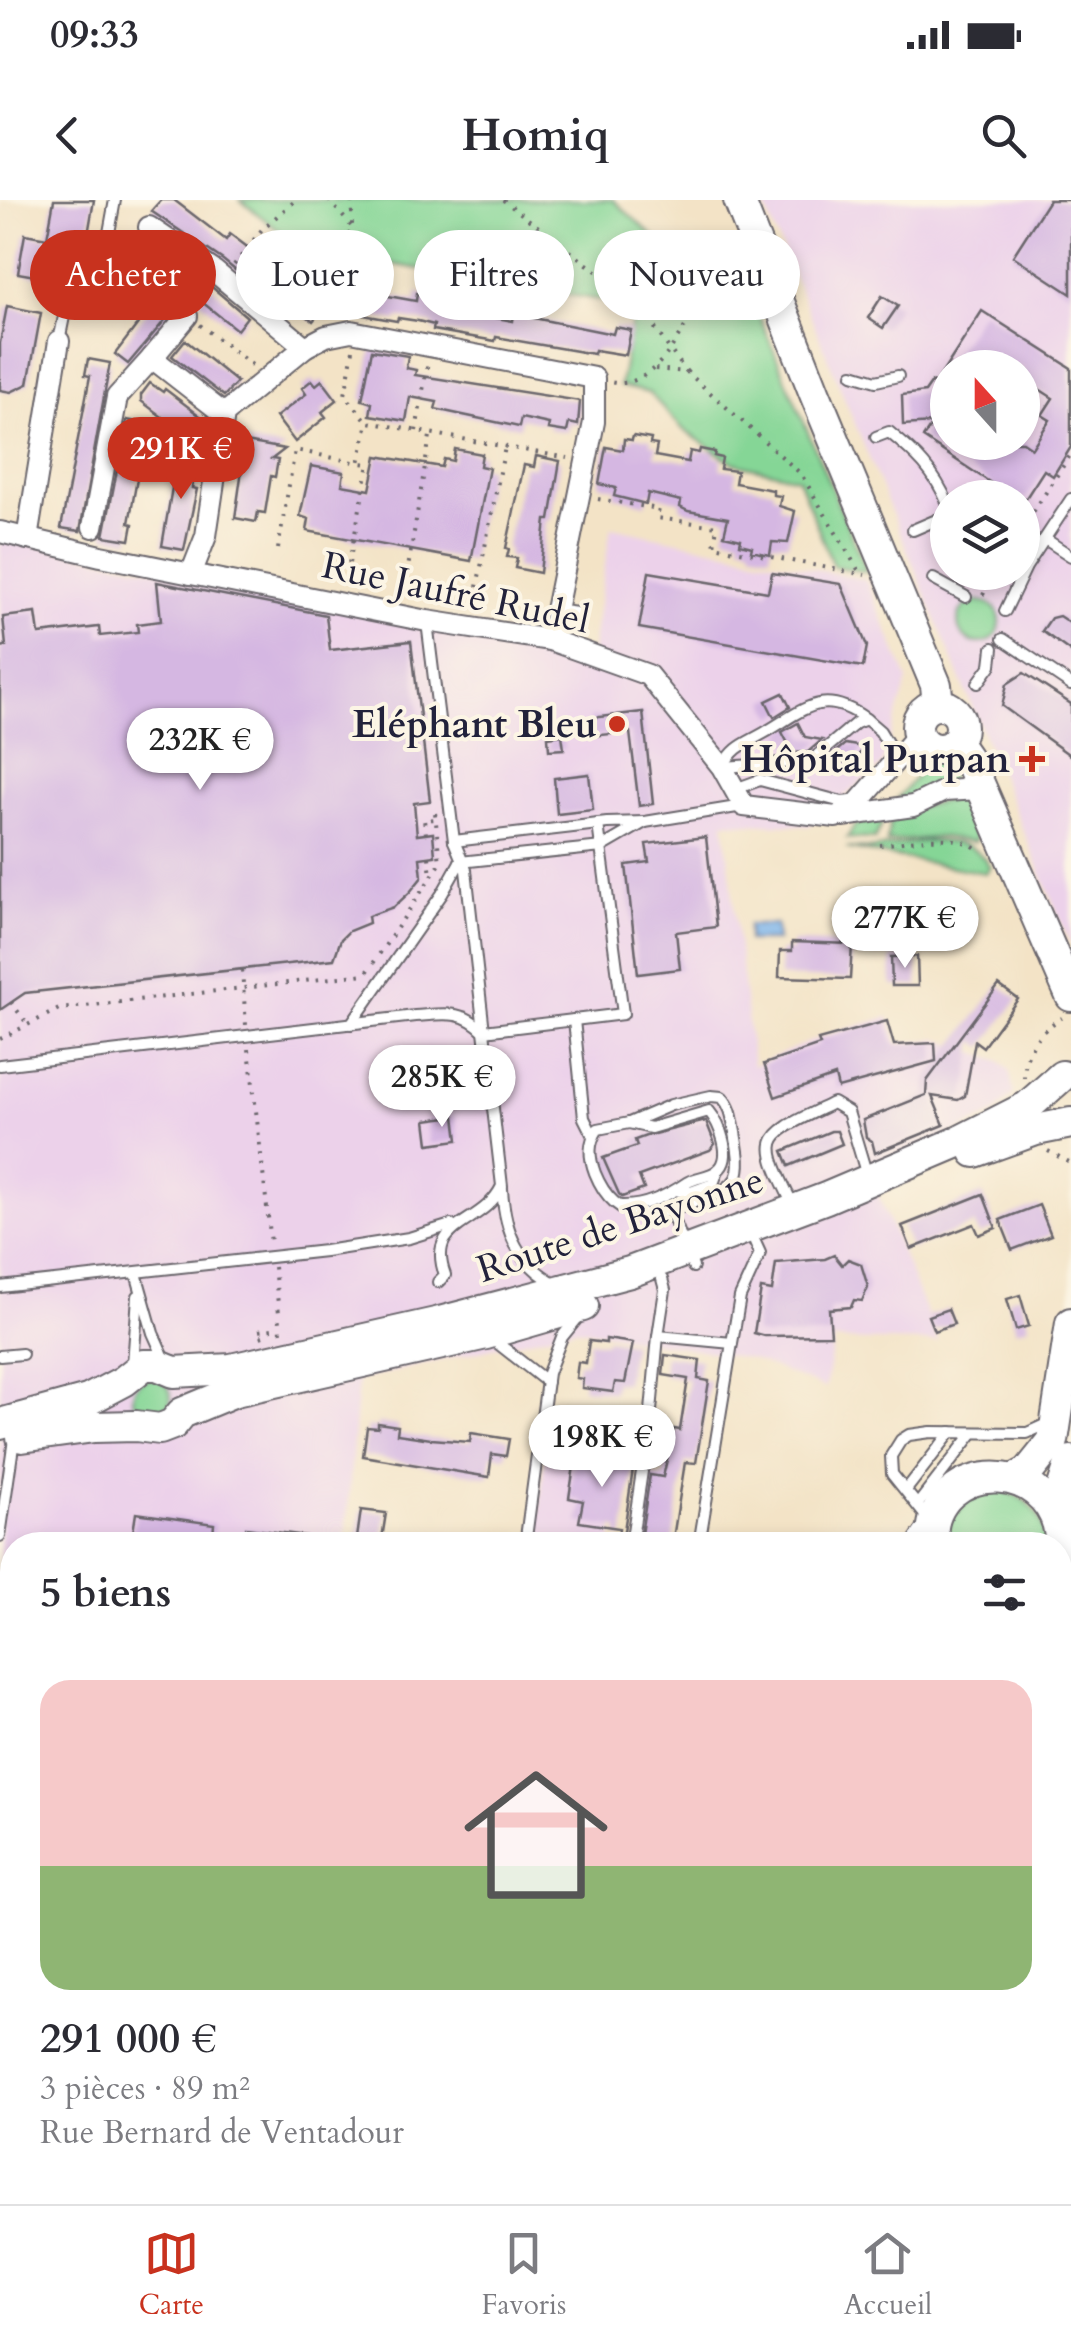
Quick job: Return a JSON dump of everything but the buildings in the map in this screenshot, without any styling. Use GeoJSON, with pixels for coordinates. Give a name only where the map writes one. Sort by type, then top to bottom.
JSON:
{"type":"FeatureCollection","features":[{"type":"Feature","properties":{"kind":"street"},"geometry":{"type":"LineString","coordinates":[[739,200],[936,685],[938,705]]}},
{"type":"Feature","properties":{"kind":"street"},"geometry":{"type":"LineString","coordinates":[[149,226],[223,279],[305,346]]}},
{"type":"Feature","properties":{"kind":"street"},"geometry":{"type":"LineString","coordinates":[[93,527],[117,397],[184,320]]}},
{"type":"Feature","properties":{"kind":"street"},"geometry":{"type":"LineString","coordinates":[[190,574],[206,536],[224,414],[305,346],[326,336],[356,333],[430,346],[594,378],[594,422],[585,461],[566,612],[550,640]]}},
{"type":"Feature","properties":{"kind":"street"},"geometry":{"type":"LineString","coordinates":[[27,539],[60,341]]}},
{"type":"Feature","properties":{"kind":"street"},"geometry":{"type":"LineString","coordinates":[[152,358],[224,414]]}},
{"type":"Feature","properties":{"kind":"street","name":"Rue Jaufré Rudel"},"geometry":{"type":"LineString","coordinates":[[0,532],[427,621],[550,640],[648,675],[722,767],[739,798]]}},
{"type":"Feature","properties":{"kind":"street"},"geometry":{"type":"LineString","coordinates":[[938,705],[950,708],[959,717],[961,730],[955,742],[932,748],[918,734],[917,726],[923,712],[938,705]]}},
{"type":"Feature","properties":{"kind":"street"},"geometry":{"type":"LineString","coordinates":[[836,817],[856,805],[918,734]]}},
{"type":"Feature","properties":{"kind":"street"},"geometry":{"type":"LineString","coordinates":[[955,742],[980,789],[1064,1008]]}},
{"type":"Feature","properties":{"kind":"street"},"geometry":{"type":"LineString","coordinates":[[739,798],[836,817],[913,806],[944,790],[980,789]]}},
{"type":"Feature","properties":{"kind":"street"},"geometry":{"type":"LineString","coordinates":[[1066,1066],[1061,1092],[1071,1121]]}},
{"type":"Feature","properties":{"kind":"street","name":"Route de Bayonne"},"geometry":{"type":"LineString","coordinates":[[5,1435],[88,1400],[144,1365],[171,1370],[243,1366],[662,1280],[690,1259],[1020,1112],[1066,1066]]}},
{"type":"Feature","properties":{"kind":"street","name":"Route de Bayonne"},"geometry":{"type":"LineString","coordinates":[[5,1435],[136,1426],[160,1430],[182,1414],[235,1391],[486,1334],[578,1297],[690,1259],[755,1242],[964,1156],[1071,1121]]}},
{"type":"Feature","properties":{"kind":"street"},"geometry":{"type":"LineString","coordinates":[[1015,1478],[1028,1472],[1052,1440],[1071,1323]]}},
{"type":"Feature","properties":{"kind":"street"},"geometry":{"type":"LineString","coordinates":[[171,1370],[185,1391],[182,1414]]}},
{"type":"Feature","properties":{"kind":"street"},"geometry":{"type":"LineString","coordinates":[[128,1376],[120,1401],[122,1411],[136,1426]]}},
{"type":"Feature","properties":{"kind":"street"},"geometry":{"type":"LineString","coordinates":[[1055,1511],[1071,1461]]}},
{"type":"Feature","properties":{"kind":"street"},"geometry":{"type":"LineString","coordinates":[[927,1528],[964,1485],[998,1476],[1032,1486],[1055,1511],[1062,1532]]}},
{"type":"Feature","properties":{"kind":"lane"},"geometry":{"type":"LineString","coordinates":[[60,341],[69,292],[83,285],[98,288],[115,200]]}},
{"type":"Feature","properties":{"kind":"lane"},"geometry":{"type":"LineString","coordinates":[[854,374],[876,381],[898,376]]}},
{"type":"Feature","properties":{"kind":"lane"},"geometry":{"type":"LineString","coordinates":[[876,437],[889,432],[920,458],[937,480]]}},
{"type":"Feature","properties":{"kind":"lane"},"geometry":{"type":"LineString","coordinates":[[1004,611],[1044,538],[1071,499]]}},
{"type":"Feature","properties":{"kind":"lane"},"geometry":{"type":"LineString","coordinates":[[913,530],[930,523]]}},
{"type":"Feature","properties":{"kind":"lane"},"geometry":{"type":"LineString","coordinates":[[1044,538],[1071,556]]}},
{"type":"Feature","properties":{"kind":"lane"},"geometry":{"type":"LineString","coordinates":[[953,590],[966,597]]}},
{"type":"Feature","properties":{"kind":"lane"},"geometry":{"type":"LineString","coordinates":[[427,621],[454,842],[466,870],[511,1236],[536,1274],[578,1297],[547,1382],[526,1532]]}},
{"type":"Feature","properties":{"kind":"lane"},"geometry":{"type":"LineString","coordinates":[[1003,639],[1071,685]]}},
{"type":"Feature","properties":{"kind":"lane"},"geometry":{"type":"LineString","coordinates":[[978,683],[990,665],[993,648]]}},
{"type":"Feature","properties":{"kind":"lane"},"geometry":{"type":"LineString","coordinates":[[722,767],[734,748],[806,706],[826,702],[842,705],[866,719],[880,731],[898,759]]}},
{"type":"Feature","properties":{"kind":"lane"},"geometry":{"type":"LineString","coordinates":[[722,767],[811,761],[856,722],[866,719]]}},
{"type":"Feature","properties":{"kind":"lane"},"geometry":{"type":"LineString","coordinates":[[454,842],[645,822],[739,798],[760,780],[842,802],[866,794]]}},
{"type":"Feature","properties":{"kind":"lane"},"geometry":{"type":"LineString","coordinates":[[460,862],[602,847],[645,822]]}},
{"type":"Feature","properties":{"kind":"lane"},"geometry":{"type":"LineString","coordinates":[[484,1031],[623,1014],[598,824]]}},
{"type":"Feature","properties":{"kind":"lane"},"geometry":{"type":"LineString","coordinates":[[351,1024],[460,862]]}},
{"type":"Feature","properties":{"kind":"lane"},"geometry":{"type":"LineString","coordinates":[[0,1065],[456,1012],[472,1018],[484,1031]]}},
{"type":"Feature","properties":{"kind":"lane"},"geometry":{"type":"LineString","coordinates":[[574,1020],[584,1118],[594,1136]]}},
{"type":"Feature","properties":{"kind":"lane"},"geometry":{"type":"LineString","coordinates":[[722,1097],[730,1106],[738,1154],[737,1176],[726,1189],[671,1212],[632,1214],[616,1206],[602,1191],[590,1154],[598,1129],[630,1123],[671,1105],[722,1097]]}},
{"type":"Feature","properties":{"kind":"lane"},"geometry":{"type":"LineString","coordinates":[[796,1210],[773,1166],[770,1146],[779,1130],[833,1103],[848,1112],[868,1180]]}},
{"type":"Feature","properties":{"kind":"lane"},"geometry":{"type":"LineString","coordinates":[[616,1206],[641,1204],[713,1184],[723,1162],[724,1150],[709,1111],[652,1128],[630,1123]]}},
{"type":"Feature","properties":{"kind":"lane"},"geometry":{"type":"LineString","coordinates":[[438,1282],[445,1276],[440,1253],[446,1235],[491,1204],[502,1186]]}},
{"type":"Feature","properties":{"kind":"lane"},"geometry":{"type":"LineString","coordinates":[[671,1212],[690,1259]]}},
{"type":"Feature","properties":{"kind":"lane"},"geometry":{"type":"LineString","coordinates":[[0,1287],[137,1279],[385,1242],[471,1219]]}},
{"type":"Feature","properties":{"kind":"lane"},"geometry":{"type":"LineString","coordinates":[[701,1532],[740,1297],[760,1253],[755,1242]]}},
{"type":"Feature","properties":{"kind":"lane"},"geometry":{"type":"LineString","coordinates":[[137,1279],[153,1333],[171,1370]]}},
{"type":"Feature","properties":{"kind":"lane"},"geometry":{"type":"LineString","coordinates":[[128,1376],[137,1279]]}},
{"type":"Feature","properties":{"kind":"lane"},"geometry":{"type":"LineString","coordinates":[[633,1532],[665,1290],[662,1280]]}},
{"type":"Feature","properties":{"kind":"lane"},"geometry":{"type":"LineString","coordinates":[[486,1334],[547,1382]]}},
{"type":"Feature","properties":{"kind":"lane"},"geometry":{"type":"LineString","coordinates":[[658,1336],[732,1343]]}},
{"type":"Feature","properties":{"kind":"lane"},"geometry":{"type":"LineString","coordinates":[[0,1356],[22,1354]]}},
{"type":"Feature","properties":{"kind":"lane"},"geometry":{"type":"LineString","coordinates":[[927,1528],[910,1485],[892,1474],[890,1461],[902,1440],[909,1435],[951,1432],[1027,1433],[1054,1420]]}},
{"type":"Feature","properties":{"kind":"lane"},"geometry":{"type":"LineString","coordinates":[[910,1485],[951,1432]]}},
{"type":"Feature","properties":{"kind":"lane"},"geometry":{"type":"LineString","coordinates":[[927,1528],[929,1490],[973,1433]]}},
{"type":"Feature","properties":{"kind":"lane"},"geometry":{"type":"LineString","coordinates":[[0,1532],[5,1435]]}},
{"type":"Feature","properties":{"kind":"path"},"geometry":{"type":"LineString","coordinates":[[223,279],[263,228],[296,200]]}},
{"type":"Feature","properties":{"kind":"path"},"geometry":{"type":"LineString","coordinates":[[330,200],[352,227]]}},
{"type":"Feature","properties":{"kind":"path"},"geometry":{"type":"LineString","coordinates":[[326,336],[341,256],[352,227],[352,200]]}},
{"type":"Feature","properties":{"kind":"path"},"geometry":{"type":"LineString","coordinates":[[503,200],[637,302],[688,372],[801,474],[861,574]]}},
{"type":"Feature","properties":{"kind":"path"},"geometry":{"type":"LineString","coordinates":[[192,320],[268,377]]}},
{"type":"Feature","properties":{"kind":"path"},"geometry":{"type":"LineString","coordinates":[[594,378],[622,385],[655,369],[689,320]]}},
{"type":"Feature","properties":{"kind":"path"},"geometry":{"type":"LineString","coordinates":[[356,333],[346,395],[368,422],[585,461]]}},
{"type":"Feature","properties":{"kind":"path"},"geometry":{"type":"LineString","coordinates":[[416,431],[430,346]]}},
{"type":"Feature","properties":{"kind":"path"},"geometry":{"type":"LineString","coordinates":[[655,369],[688,372]]}},
{"type":"Feature","properties":{"kind":"path"},"geometry":{"type":"LineString","coordinates":[[359,462],[368,422]]}},
{"type":"Feature","properties":{"kind":"path"},"geometry":{"type":"LineString","coordinates":[[406,574],[430,434]]}},
{"type":"Feature","properties":{"kind":"path"},"geometry":{"type":"LineString","coordinates":[[477,587],[504,447]]}},
{"type":"Feature","properties":{"kind":"path"},"geometry":{"type":"LineString","coordinates":[[278,549],[295,450],[369,464],[349,564]]}},
{"type":"Feature","properties":{"kind":"path"},"geometry":{"type":"LineString","coordinates":[[1040,501],[1071,454]]}},
{"type":"Feature","properties":{"kind":"path"},"geometry":{"type":"LineString","coordinates":[[580,495],[659,509],[657,518],[717,526],[714,546],[874,576]]}},
{"type":"Feature","properties":{"kind":"path"},"geometry":{"type":"LineString","coordinates":[[983,594],[985,590]]}},
{"type":"Feature","properties":{"kind":"path"},"geometry":{"type":"LineString","coordinates":[[0,1039],[59,1010],[366,974],[440,864],[433,800]]}},
{"type":"Feature","properties":{"kind":"path"},"geometry":{"type":"LineString","coordinates":[[426,834],[424,820],[436,818]]}},
{"type":"Feature","properties":{"kind":"path"},"geometry":{"type":"LineString","coordinates":[[880,845],[946,839],[974,845],[987,858]]}},
{"type":"Feature","properties":{"kind":"path"},"geometry":{"type":"LineString","coordinates":[[429,857],[432,877]]}},
{"type":"Feature","properties":{"kind":"path"},"geometry":{"type":"LineString","coordinates":[[242,970],[279,1328],[258,1331],[260,1337],[277,1333],[280,1345]]}},
{"type":"Feature","properties":{"kind":"path"},"geometry":{"type":"LineString","coordinates":[[11,1002],[28,1025]]}},
{"type":"Feature","properties":{"kind":"path"},"geometry":{"type":"LineString","coordinates":[[1024,1082],[1024,1064],[1034,1042],[1064,1008]]}},
{"type":"Feature","properties":{"kind":"path"},"geometry":{"type":"LineString","coordinates":[[14,1032],[16,1042]]}},
{"type":"Feature","properties":{"kind":"path"},"geometry":{"type":"LineString","coordinates":[[1041,1144],[1054,1157],[1071,1163]]}},
{"type":"Feature","properties":{"kind":"shaded area","name":"Hôpital Purpan"},"geometry":{"type":"Polygon","coordinates":[[[762,200],[1071,200],[1071,946],[800,292],[800,230],[774,230],[762,200]]]}},
{"type":"Feature","properties":{"kind":"shaded area"},"geometry":{"type":"Polygon","coordinates":[[[611,527],[866,580],[908,680],[881,766],[809,826],[724,822],[753,1066],[823,1036],[889,1017],[897,1044],[938,1039],[1000,1062],[1009,1070],[1014,1093],[994,1114],[869,1172],[938,1342],[834,1340],[825,1388],[751,1359],[576,1328],[358,1380],[346,1532],[0,1532],[0,539],[591,656],[611,527]]]}},
{"type":"Feature","properties":{"kind":"shaded area"},"geometry":{"type":"Polygon","coordinates":[[[547,1432],[627,1448],[613,1532],[537,1532],[547,1432]]]}},
{"type":"Feature","properties":{"kind":"green space"},"geometry":{"type":"Polygon","coordinates":[[[240,200],[613,200],[646,230],[594,230],[594,299],[574,296],[574,230],[414,230],[414,268],[394,265],[394,230],[278,230],[240,200]]]}},
{"type":"Feature","properties":{"kind":"green space"},"geometry":{"type":"Polygon","coordinates":[[[632,320],[761,320],[867,572],[833,566],[798,478],[734,463],[685,431],[649,393],[620,386],[632,320]]]}},
{"type":"Feature","properties":{"kind":"green space"},"geometry":{"type":"Polygon","coordinates":[[[979,601],[994,607],[1000,622],[994,637],[979,643],[964,637],[958,622],[964,607],[979,601]]]}},
{"type":"Feature","properties":{"kind":"green space"},"geometry":{"type":"Polygon","coordinates":[[[922,759],[944,764],[953,784],[895,801],[919,773],[922,759]]]}},
{"type":"Feature","properties":{"kind":"green space"},"geometry":{"type":"Polygon","coordinates":[[[959,797],[976,838],[974,842],[943,837],[887,842],[892,814],[959,797]]]}},
{"type":"Feature","properties":{"kind":"green space"},"geometry":{"type":"Polygon","coordinates":[[[885,815],[875,839],[847,838],[855,825],[885,815]]]}},
{"type":"Feature","properties":{"kind":"green space"},"geometry":{"type":"Polygon","coordinates":[[[927,841],[971,848],[990,867],[985,873],[846,848],[870,849],[927,841]]]}},
{"type":"Feature","properties":{"kind":"green space"},"geometry":{"type":"Polygon","coordinates":[[[152,1378],[165,1384],[171,1397],[165,1410],[152,1416],[139,1410],[133,1397],[139,1384],[152,1378]]]}},
{"type":"Feature","properties":{"kind":"green space"},"geometry":{"type":"Polygon","coordinates":[[[1001,1490],[1022,1499],[1034,1509],[1044,1532],[946,1532],[960,1504],[1001,1490]]]}},
{"type":"Feature","properties":{"kind":"water"},"geometry":{"type":"Polygon","coordinates":[[[748,925],[776,925],[777,941],[748,941],[748,925]]]}},
{"type":"Feature","properties":{"kind":"place","name":"Eléphant Bleu"},"geometry":{"type":"Point","coordinates":[617,724]}},
{"type":"Feature","properties":{"kind":"place","name":"Hôpital Purpan"},"geometry":{"type":"Point","coordinates":[1032,759]}}]}
